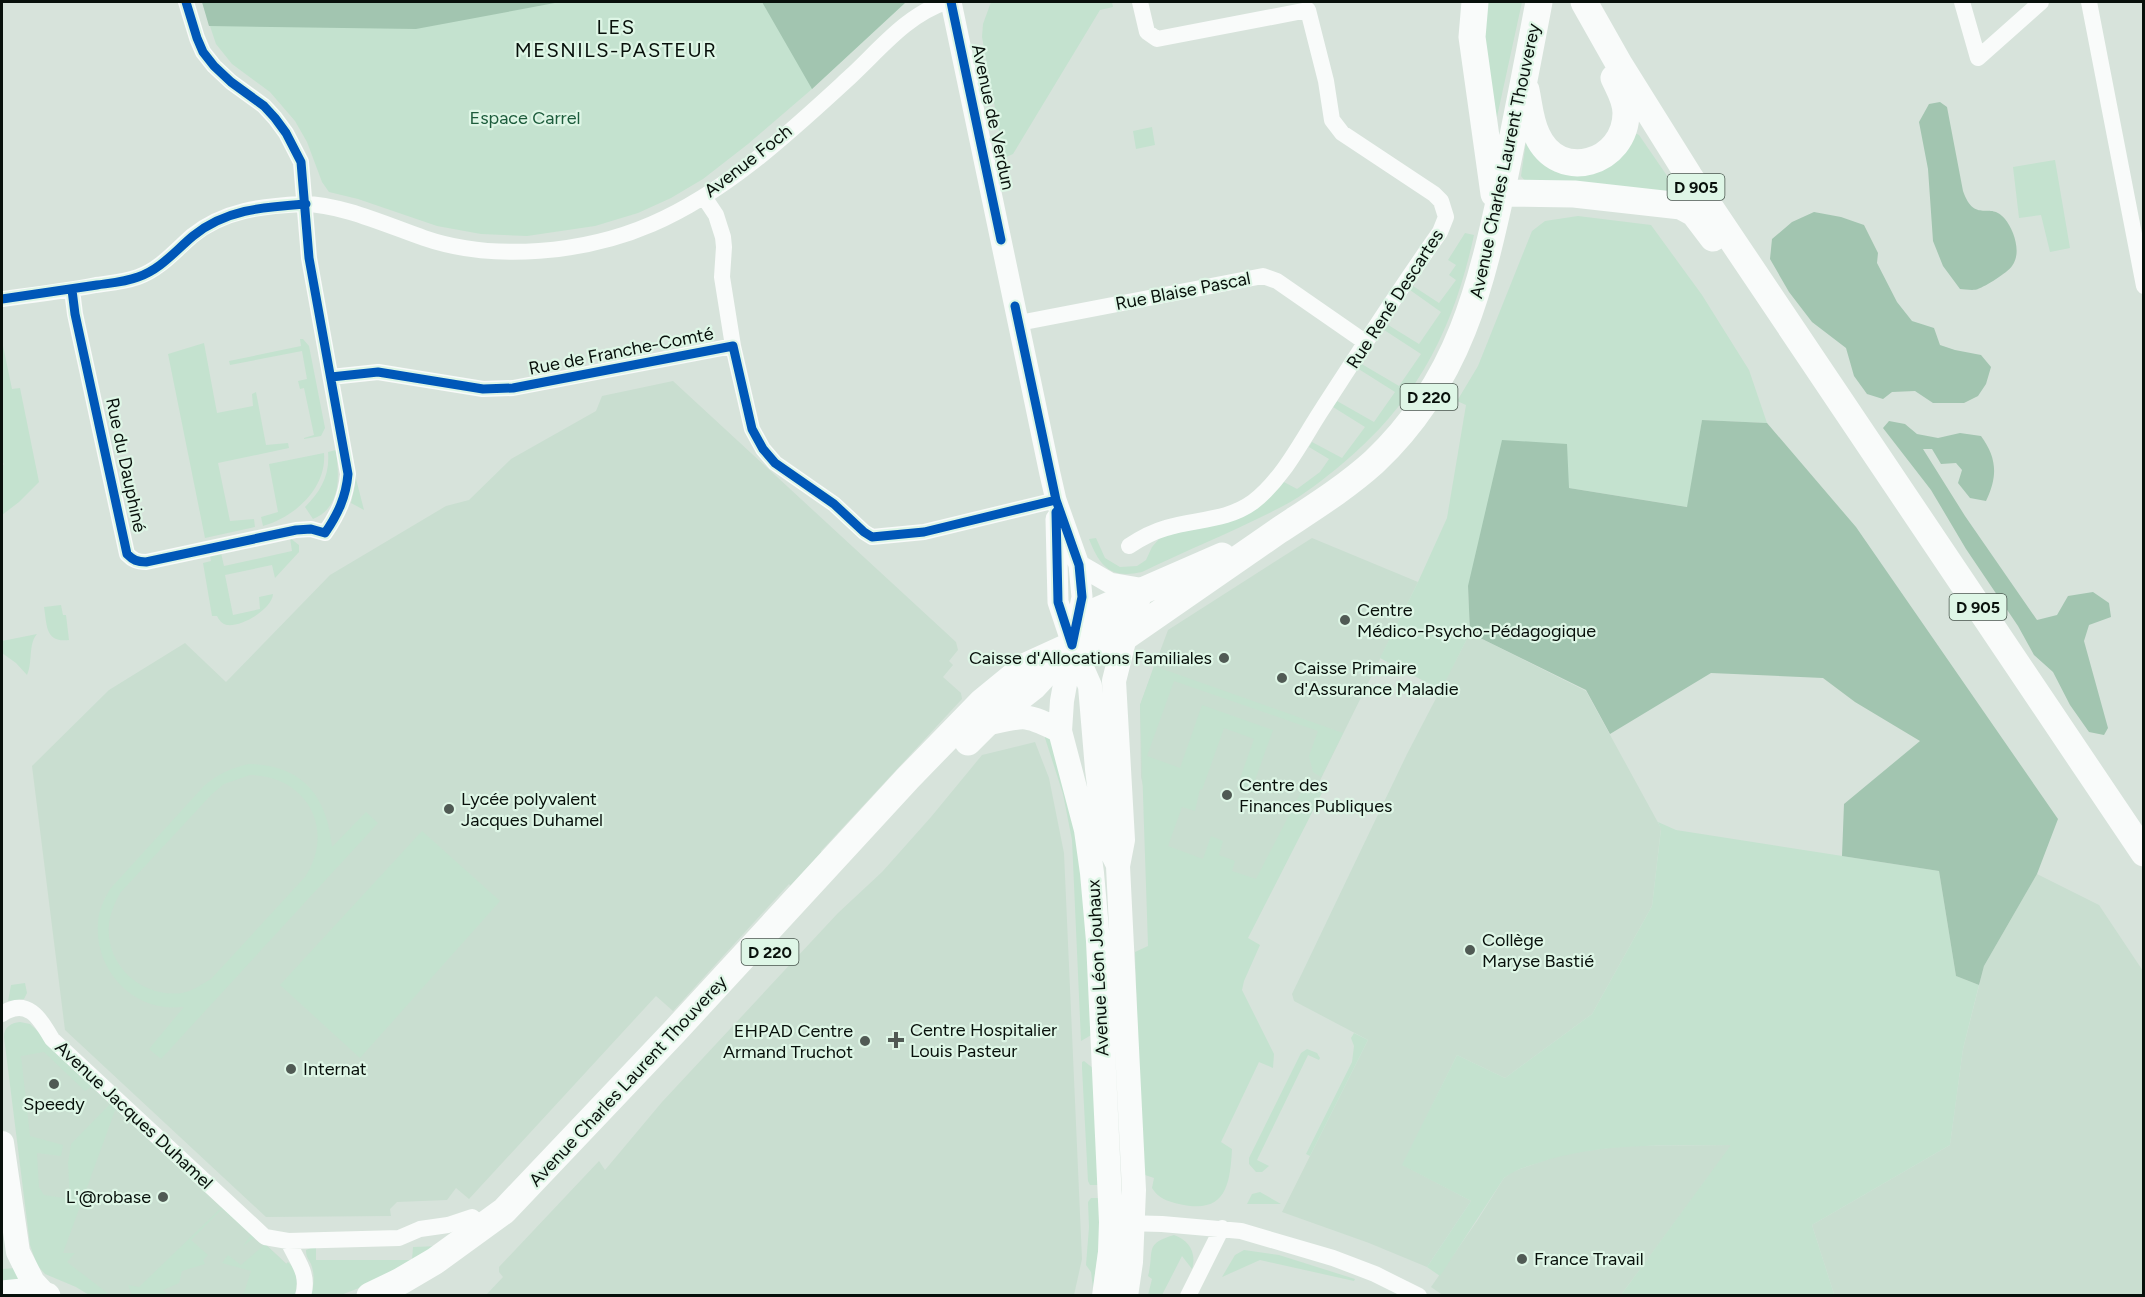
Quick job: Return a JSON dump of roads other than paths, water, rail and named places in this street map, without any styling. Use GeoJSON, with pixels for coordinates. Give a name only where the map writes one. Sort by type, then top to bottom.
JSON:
{"type":"FeatureCollection","features":[{"type":"Feature","properties":{"kind":"main road"},"geometry":{"type":"LineString","coordinates":[[1475,2],[1472,37],[1499,201]]}},
{"type":"Feature","properties":{"kind":"main road","name":"Avenue Charles Laurent Thouverey"},"geometry":{"type":"LineString","coordinates":[[370,1296],[435,1262],[484,1227],[523,1192],[908,778],[982,702],[1026,666],[1072,645],[1111,644],[1125,637],[1352,481],[1388,447],[1420,411],[1443,374],[1464,332],[1484,270],[1539,2]]}},
{"type":"Feature","properties":{"kind":"main road"},"geometry":{"type":"LineString","coordinates":[[1524,80],[1537,135],[1550,152],[1566,162],[1584,164],[1604,155],[1613,146],[1625,123],[1624,99],[1584,6]]}},
{"type":"Feature","properties":{"kind":"main road","name":"D 905"},"geometry":{"type":"LineString","coordinates":[[1584,6],[1689,176],[2144,853]]}},
{"type":"Feature","properties":{"kind":"main road","name":"D 905"},"geometry":{"type":"LineString","coordinates":[[1499,201],[1574,194],[1664,204],[1688,209],[1704,225],[1794,350],[1812,360]]}},
{"type":"Feature","properties":{"kind":"main road","name":"Avenue Charles Laurent Thouverey"},"geometry":{"type":"LineString","coordinates":[[406,1296],[469,1260],[538,1201],[933,777],[986,724],[1033,687],[1072,645],[1096,611],[1281,530]]}},
{"type":"Feature","properties":{"kind":"main road","name":"D 220"},"geometry":{"type":"LineString","coordinates":[[1072,645],[1174,577]]}},
{"type":"Feature","properties":{"kind":"main road"},"geometry":{"type":"LineString","coordinates":[[1125,637],[1114,681],[1123,840],[1118,866],[1124,960],[1123,1223],[1131,1262],[1126,1296]]}},
{"type":"Feature","properties":{"kind":"main road"},"geometry":{"type":"LineString","coordinates":[[1072,645],[1090,686],[1106,841],[1118,866]]}},
{"type":"Feature","properties":{"kind":"main road","name":"Avenue Léon Jouhaux"},"geometry":{"type":"LineString","coordinates":[[1072,645],[1062,701],[1060,731],[1086,830],[1092,873],[1123,1223],[1110,1252],[1104,1296]]}},
{"type":"Feature","properties":{"kind":"main road"},"geometry":{"type":"LineString","coordinates":[[986,724],[1025,716],[1039,720],[1060,731]]}},
{"type":"Feature","properties":{"kind":"main road"},"geometry":{"type":"LineString","coordinates":[[2,1143],[18,1252],[33,1282],[46,1295]]}},
{"type":"Feature","properties":{"kind":"main road"},"geometry":{"type":"LineString","coordinates":[[2,1294],[23,1292],[46,1295]]}},
{"type":"Feature","properties":{"kind":"street"},"geometry":{"type":"LineString","coordinates":[[186,2],[197,38],[214,66],[231,82],[264,106],[296,149],[303,169],[309,258],[331,377]]}},
{"type":"Feature","properties":{"kind":"street","name":"Avenue Foch"},"geometry":{"type":"LineString","coordinates":[[2,298],[72,290],[128,279],[152,271],[206,226],[222,218],[258,208],[306,204],[350,213],[428,239],[485,251],[516,252],[552,249],[621,236],[653,224],[704,197],[739,172],[830,94],[914,16],[946,2]]}},
{"type":"Feature","properties":{"kind":"street","name":"Avenue de Verdun"},"geometry":{"type":"LineString","coordinates":[[951,2],[1056,500],[1079,565],[1082,597],[1072,645]]}},
{"type":"Feature","properties":{"kind":"street","name":"Rue René Descartes"},"geometry":{"type":"LineString","coordinates":[[1129,546],[1143,537],[1164,529],[1223,516],[1251,503],[1263,493],[1292,456],[1444,225],[1446,217],[1441,201],[1434,194],[1337,128],[1332,120],[1326,81],[1308,10],[1157,39],[1147,32],[1140,2]]}},
{"type":"Feature","properties":{"kind":"street"},"geometry":{"type":"LineString","coordinates":[[1962,2],[1978,58],[2041,2]]}},
{"type":"Feature","properties":{"kind":"street"},"geometry":{"type":"LineString","coordinates":[[2089,2],[2144,286]]}},
{"type":"Feature","properties":{"kind":"street"},"geometry":{"type":"LineString","coordinates":[[704,197],[716,215],[723,237],[722,277],[734,346]]}},
{"type":"Feature","properties":{"kind":"street","name":"Rue Blaise Pascal"},"geometry":{"type":"LineString","coordinates":[[1019,323],[1263,276],[1276,281],[1365,342]]}},
{"type":"Feature","properties":{"kind":"street","name":"Rue du Dauphiné"},"geometry":{"type":"LineString","coordinates":[[72,290],[75,314],[127,554],[139,562],[296,530],[311,529],[325,532],[340,508],[348,474],[331,377]]}},
{"type":"Feature","properties":{"kind":"street","name":"Rue de Franche-Comté"},"geometry":{"type":"LineString","coordinates":[[331,377],[378,372],[483,389],[513,388],[734,346],[752,429],[763,449],[775,463],[834,504],[872,537],[924,532],[1056,500]]}},
{"type":"Feature","properties":{"kind":"street","name":"Avenue de Verdun"},"geometry":{"type":"LineString","coordinates":[[1056,500],[1058,602],[1072,645]]}},
{"type":"Feature","properties":{"kind":"street"},"geometry":{"type":"LineString","coordinates":[[1079,565],[1110,583],[1145,590]]}},
{"type":"Feature","properties":{"kind":"street","name":"Avenue Jacques Duhamel"},"geometry":{"type":"LineString","coordinates":[[2,1014],[20,1009],[37,1015],[52,1039],[265,1237],[288,1241]]}},
{"type":"Feature","properties":{"kind":"street"},"geometry":{"type":"LineString","coordinates":[[303,1296],[306,1283],[304,1271],[288,1241],[399,1238],[420,1229],[448,1225],[471,1217],[484,1227]]}},
{"type":"Feature","properties":{"kind":"street"},"geometry":{"type":"LineString","coordinates":[[1123,1223],[1241,1231],[1333,1258],[1375,1274],[1419,1296]]}},
{"type":"Feature","properties":{"kind":"street"},"geometry":{"type":"LineString","coordinates":[[1188,1296],[1222,1228]]}},
{"type":"Feature","properties":{"kind":"place","name":"Centre Médico-Psycho-Pédagogique"},"geometry":{"type":"Point","coordinates":[1345,620]}},
{"type":"Feature","properties":{"kind":"place","name":"Caisse d'Allocations Familiales"},"geometry":{"type":"Point","coordinates":[1224,658]}},
{"type":"Feature","properties":{"kind":"place","name":"Caisse Primaire d'Assurance Maladie"},"geometry":{"type":"Point","coordinates":[1282,678]}},
{"type":"Feature","properties":{"kind":"place","name":"Centre des Finances Publiques"},"geometry":{"type":"Point","coordinates":[1227,795]}},
{"type":"Feature","properties":{"kind":"place","name":"Lycée polyvalent Jacques Duhamel"},"geometry":{"type":"Point","coordinates":[449,809]}},
{"type":"Feature","properties":{"kind":"place","name":"Collège Maryse Bastié"},"geometry":{"type":"Point","coordinates":[1470,950]}},
{"type":"Feature","properties":{"kind":"place","name":"Centre Hospitalier Louis Pasteur"},"geometry":{"type":"Point","coordinates":[896,1040]}},
{"type":"Feature","properties":{"kind":"place","name":"EHPAD Centre Armand Truchot"},"geometry":{"type":"Point","coordinates":[865,1041]}},
{"type":"Feature","properties":{"kind":"place","name":"Internat"},"geometry":{"type":"Point","coordinates":[291,1069]}},
{"type":"Feature","properties":{"kind":"place","name":"Speedy"},"geometry":{"type":"Point","coordinates":[54,1084]}},
{"type":"Feature","properties":{"kind":"place","name":"L'@robase"},"geometry":{"type":"Point","coordinates":[163,1197]}},
{"type":"Feature","properties":{"kind":"place","name":"France Travail"},"geometry":{"type":"Point","coordinates":[1522,1259]}},
{"type":"Feature","properties":{"kind":"district","name":"LES MESNILS-PASTEUR"},"geometry":{"type":"Point","coordinates":[616,38]}},
{"type":"Feature","properties":{"kind":"park label","name":"Espace Carrel"},"geometry":{"type":"Point","coordinates":[525,118]}}]}
